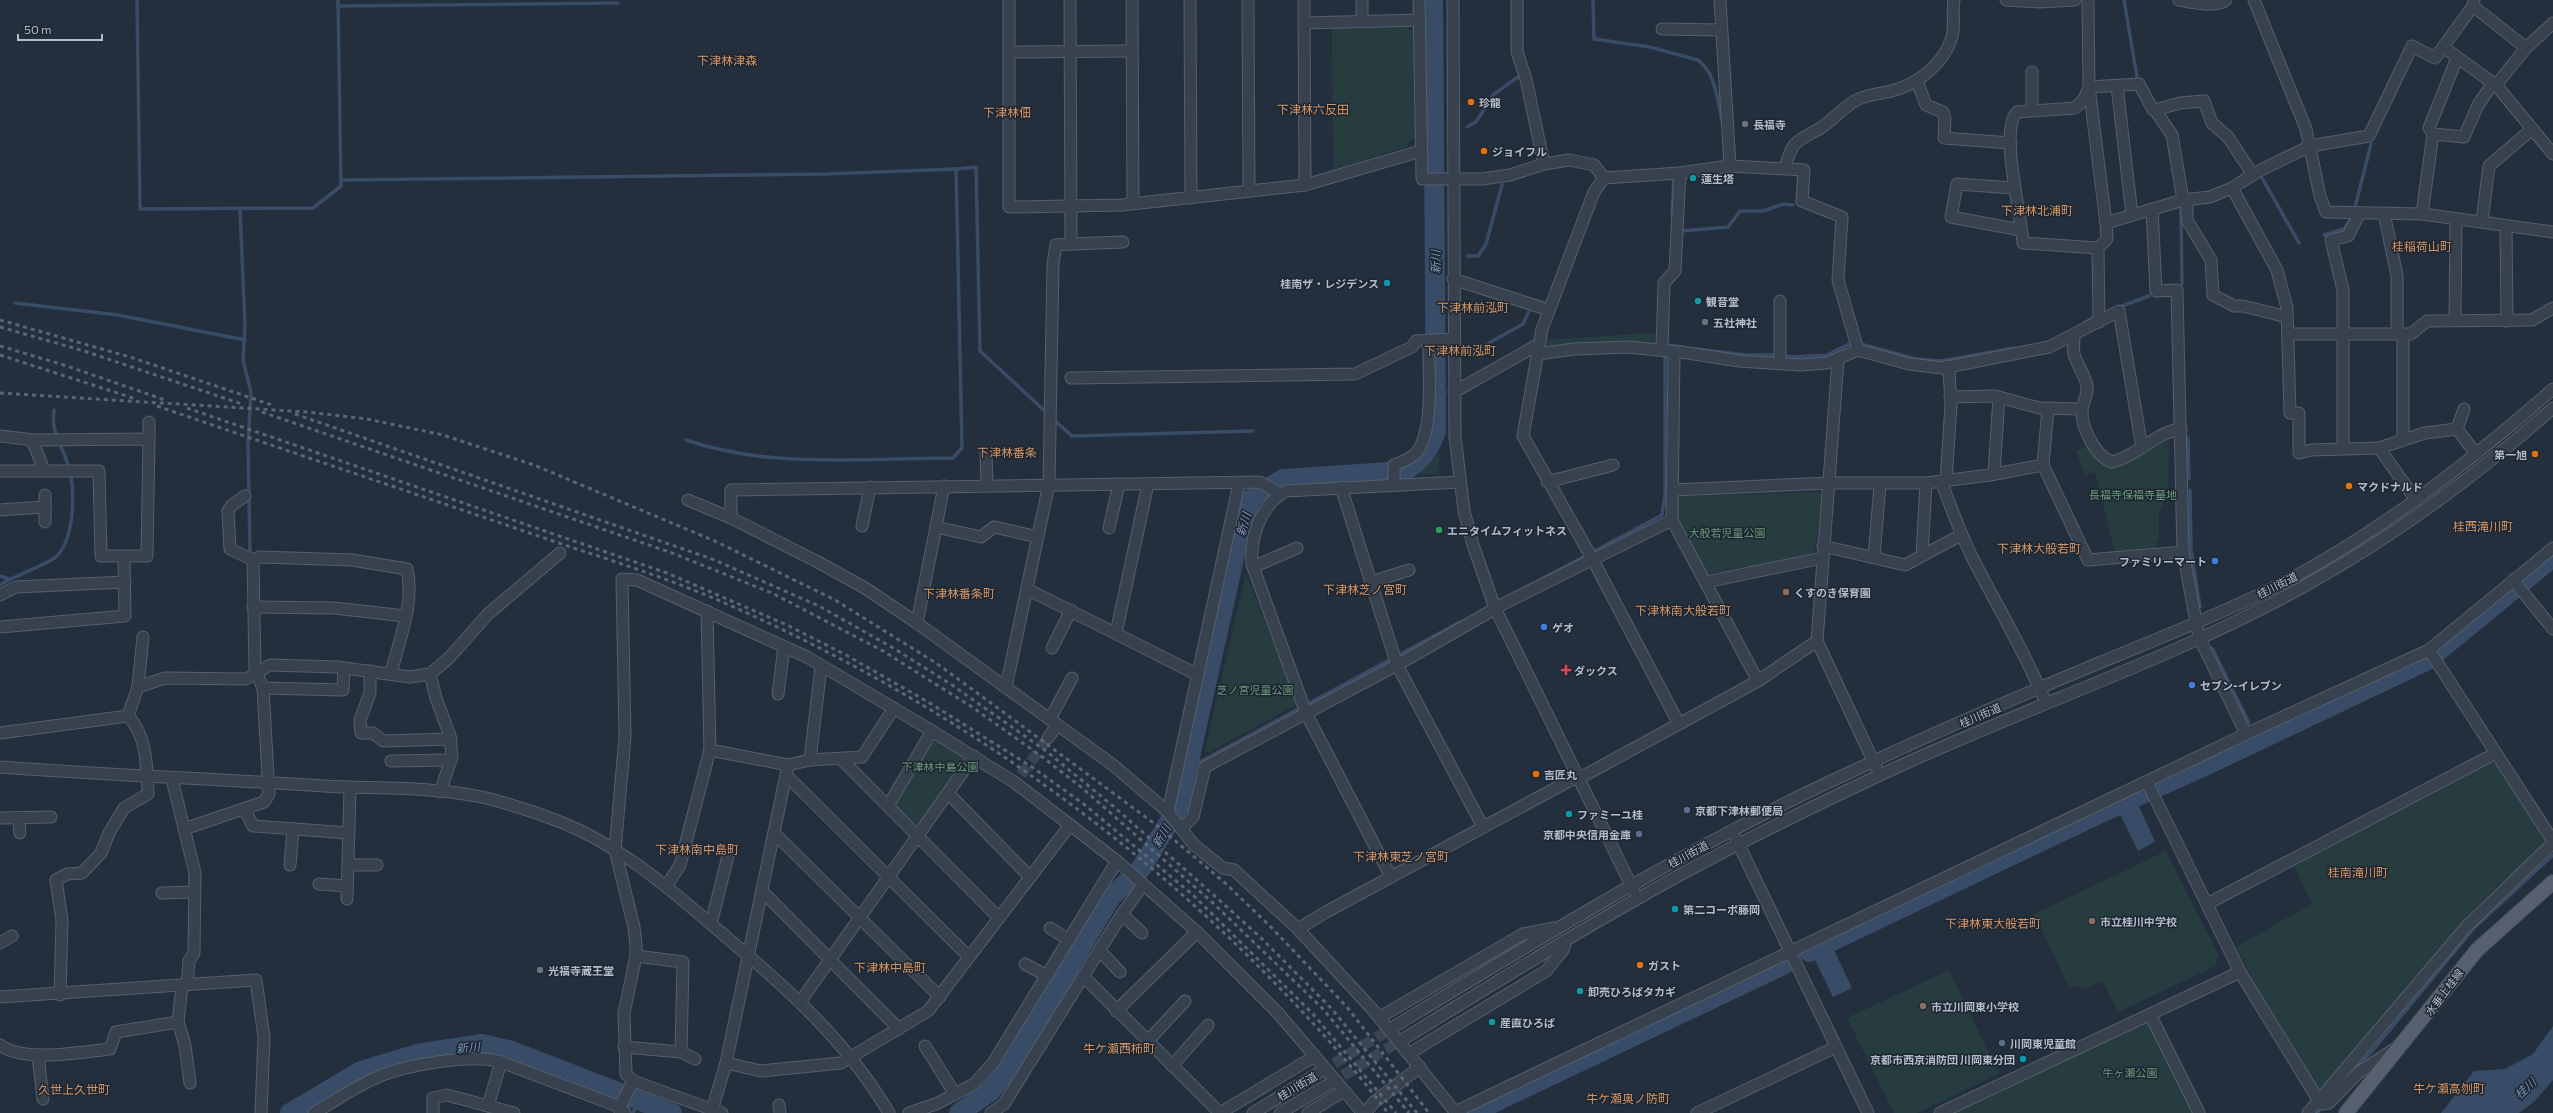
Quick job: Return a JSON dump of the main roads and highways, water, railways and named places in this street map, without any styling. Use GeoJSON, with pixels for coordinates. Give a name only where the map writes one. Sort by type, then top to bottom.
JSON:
{"type":"FeatureCollection","features":[{"type":"Feature","properties":{"kind":"main road","name":"水垂上桂線"},"geometry":{"type":"LineString","coordinates":[[2346,1113],[2404,1043],[2447,985],[2477,950],[2553,882]]}},
{"type":"Feature","properties":{"kind":"water"},"geometry":{"type":"Polygon","coordinates":[[[2138,804],[2155,842],[2138,851],[2119,812],[2138,804]]]}},
{"type":"Feature","properties":{"kind":"water"},"geometry":{"type":"Polygon","coordinates":[[[1834,950],[1852,988],[1833,997],[1815,960],[1834,950]]]}},
{"type":"Feature","properties":{"kind":"water","name":"桂川"},"geometry":{"type":"Polygon","coordinates":[[[2553,1026],[2553,1080],[2535,1101],[2519,1113],[2441,1113],[2474,1071],[2505,1069],[2533,1054],[2553,1026]]]}},
{"type":"Feature","properties":{"kind":"waterway"},"geometry":{"type":"LineString","coordinates":[[137,0],[140,209],[313,208],[341,186],[338,0]]}},
{"type":"Feature","properties":{"kind":"waterway","name":"新川"},"geometry":{"type":"LineString","coordinates":[[959,1113],[991,1091],[1010,1067],[1111,897],[1140,870],[1179,806],[1243,518],[1253,497],[1283,479],[1405,471],[1416,463],[1428,449],[1436,431],[1433,0]]}},
{"type":"Feature","properties":{"kind":"waterway"},"geometry":{"type":"LineString","coordinates":[[1593,0],[1594,39],[1650,47],[1698,60],[1704,65],[1709,72],[1715,87],[1722,120]]}},
{"type":"Feature","properties":{"kind":"waterway"},"geometry":{"type":"LineString","coordinates":[[2124,0],[2137,77]]}},
{"type":"Feature","properties":{"kind":"waterway"},"geometry":{"type":"LineString","coordinates":[[338,6],[618,3]]}},
{"type":"Feature","properties":{"kind":"waterway"},"geometry":{"type":"LineString","coordinates":[[1467,127],[1476,122],[1494,94],[1521,75]]}},
{"type":"Feature","properties":{"kind":"waterway"},"geometry":{"type":"LineString","coordinates":[[2354,211],[2371,144]]}},
{"type":"Feature","properties":{"kind":"waterway"},"geometry":{"type":"LineString","coordinates":[[956,169],[976,167],[980,351],[1047,413]]}},
{"type":"Feature","properties":{"kind":"waterway"},"geometry":{"type":"LineString","coordinates":[[341,180],[826,174],[956,169],[962,448],[953,458],[852,460],[784,458],[751,455],[718,449],[686,440]]}},
{"type":"Feature","properties":{"kind":"waterway"},"geometry":{"type":"LineString","coordinates":[[2261,176],[2299,243]]}},
{"type":"Feature","properties":{"kind":"waterway"},"geometry":{"type":"LineString","coordinates":[[1672,214],[1674,177]]}},
{"type":"Feature","properties":{"kind":"waterway"},"geometry":{"type":"LineString","coordinates":[[1468,256],[1478,256],[1486,244],[1502,185]]}},
{"type":"Feature","properties":{"kind":"waterway"},"geometry":{"type":"LineString","coordinates":[[1681,231],[1728,227],[1740,211],[1763,211],[1783,204],[1793,205]]}},
{"type":"Feature","properties":{"kind":"waterway"},"geometry":{"type":"LineString","coordinates":[[240,209],[245,326],[243,360],[251,392],[248,443],[250,553]]}},
{"type":"Feature","properties":{"kind":"waterway"},"geometry":{"type":"LineString","coordinates":[[2181,209],[2182,284]]}},
{"type":"Feature","properties":{"kind":"waterway"},"geometry":{"type":"LineString","coordinates":[[2324,235],[2344,229],[2351,219]]}},
{"type":"Feature","properties":{"kind":"waterway"},"geometry":{"type":"LineString","coordinates":[[2122,306],[2149,296]]}},
{"type":"Feature","properties":{"kind":"waterway"},"geometry":{"type":"LineString","coordinates":[[15,303],[118,315],[245,340]]}},
{"type":"Feature","properties":{"kind":"waterway"},"geometry":{"type":"LineString","coordinates":[[1471,353],[1523,324],[1529,311]]}},
{"type":"Feature","properties":{"kind":"waterway"},"geometry":{"type":"LineString","coordinates":[[2085,322],[2093,318]]}},
{"type":"Feature","properties":{"kind":"waterway"},"geometry":{"type":"LineString","coordinates":[[1696,349],[1746,355],[1794,357],[1827,355],[1853,342],[1916,359],[1941,361],[2015,348]]}},
{"type":"Feature","properties":{"kind":"waterway"},"geometry":{"type":"LineString","coordinates":[[1666,345],[1684,347]]}},
{"type":"Feature","properties":{"kind":"waterway"},"geometry":{"type":"LineString","coordinates":[[1542,579],[1662,515],[1665,495],[1665,352]]}},
{"type":"Feature","properties":{"kind":"waterway"},"geometry":{"type":"LineString","coordinates":[[0,585],[53,559],[63,547],[68,536],[71,523],[73,495],[69,469],[55,430],[53,417],[54,410]]}},
{"type":"Feature","properties":{"kind":"waterway"},"geometry":{"type":"LineString","coordinates":[[1053,419],[1072,436],[1253,431]]}},
{"type":"Feature","properties":{"kind":"waterway"},"geometry":{"type":"LineString","coordinates":[[2188,438],[2189,479]]}},
{"type":"Feature","properties":{"kind":"waterway"},"geometry":{"type":"LineString","coordinates":[[2190,490],[2191,550],[2200,607]]}},
{"type":"Feature","properties":{"kind":"waterway"},"geometry":{"type":"LineString","coordinates":[[1809,952],[2107,810],[2207,765],[2426,661],[2553,557]]}},
{"type":"Feature","properties":{"kind":"waterway"},"geometry":{"type":"LineString","coordinates":[[0,576],[9,579]]}},
{"type":"Feature","properties":{"kind":"waterway"},"geometry":{"type":"LineString","coordinates":[[1187,769],[1460,622]]}},
{"type":"Feature","properties":{"kind":"waterway"},"geometry":{"type":"LineString","coordinates":[[2212,648],[2249,723]]}},
{"type":"Feature","properties":{"kind":"waterway"},"geometry":{"type":"LineString","coordinates":[[2353,1071],[2373,1050],[2474,928],[2553,855]]}},
{"type":"Feature","properties":{"kind":"waterway"},"geometry":{"type":"LineString","coordinates":[[1472,1113],[1785,964]]}},
{"type":"Feature","properties":{"kind":"waterway","name":"新川"},"geometry":{"type":"LineString","coordinates":[[290,1113],[361,1071],[417,1054],[482,1044],[512,1051],[672,1113]]}},
{"type":"Feature","properties":{"kind":"waterway"},"geometry":{"type":"LineString","coordinates":[[633,1113],[639,1100]]}},
{"type":"Feature","properties":{"kind":"waterway"},"geometry":{"type":"LineString","coordinates":[[2317,1113],[2323,1106]]}},
{"type":"Feature","properties":{"kind":"tunnel"},"geometry":{"type":"LineString","coordinates":[[1021,775],[1048,738]]}},
{"type":"Feature","properties":{"kind":"tunnel"},"geometry":{"type":"LineString","coordinates":[[1320,1072],[1395,1026]]}},
{"type":"Feature","properties":{"kind":"tunnel"},"geometry":{"type":"LineString","coordinates":[[1329,1084],[1405,1038]]}},
{"type":"Feature","properties":{"kind":"railway"},"geometry":{"type":"LineString","coordinates":[[0,320],[130,357],[275,406]]}},
{"type":"Feature","properties":{"kind":"railway"},"geometry":{"type":"LineString","coordinates":[[0,327],[84,351],[242,404]]}},
{"type":"Feature","properties":{"kind":"railway"},"geometry":{"type":"LineString","coordinates":[[0,346],[67,366],[165,400]]}},
{"type":"Feature","properties":{"kind":"railway"},"geometry":{"type":"LineString","coordinates":[[0,355],[136,399]]}},
{"type":"Feature","properties":{"kind":"railway"},"geometry":{"type":"LineString","coordinates":[[0,393],[307,412],[367,419],[443,435],[534,465],[717,542],[835,600],[936,663],[1159,827],[1225,883],[1269,925],[1347,1007],[1429,1113]]}},
{"type":"Feature","properties":{"kind":"railway"},"geometry":{"type":"LineString","coordinates":[[157,406],[669,581],[720,601],[794,635],[867,673],[938,714],[1006,758],[1073,806],[1137,856],[1199,910],[1275,983],[1342,1056],[1388,1113]]}},
{"type":"Feature","properties":{"kind":"railway"},"geometry":{"type":"LineString","coordinates":[[187,408],[667,573],[787,625],[846,655],[928,702],[1032,767],[1085,805],[1193,895],[1313,1014],[1396,1113]]}},
{"type":"Feature","properties":{"kind":"railway"},"geometry":{"type":"LineString","coordinates":[[262,412],[672,553],[772,593],[883,651],[972,707],[1041,756],[1081,787],[1213,903],[1323,1009],[1409,1113]]}},
{"type":"Feature","properties":{"kind":"railway"},"geometry":{"type":"LineString","coordinates":[[295,414],[712,559],[819,606],[895,649],[952,685],[1046,751],[1113,806],[1216,897],[1260,937],[1331,1008],[1417,1113]]}},
{"type":"Feature","properties":{"kind":"place","name":"珍龍"},"geometry":{"type":"Point","coordinates":[1471,102]}},
{"type":"Feature","properties":{"kind":"place","name":"長福寺"},"geometry":{"type":"Point","coordinates":[1745,124]}},
{"type":"Feature","properties":{"kind":"place","name":"ジョイフル"},"geometry":{"type":"Point","coordinates":[1484,151]}},
{"type":"Feature","properties":{"kind":"place","name":"蓮生塔"},"geometry":{"type":"Point","coordinates":[1693,178]}},
{"type":"Feature","properties":{"kind":"place","name":"桂南ザ・レジデンス"},"geometry":{"type":"Point","coordinates":[1387,283]}},
{"type":"Feature","properties":{"kind":"place","name":"観音堂"},"geometry":{"type":"Point","coordinates":[1698,301]}},
{"type":"Feature","properties":{"kind":"place","name":"五社神社"},"geometry":{"type":"Point","coordinates":[1705,322]}},
{"type":"Feature","properties":{"kind":"place","name":"第一旭"},"geometry":{"type":"Point","coordinates":[2535,454]}},
{"type":"Feature","properties":{"kind":"place","name":"マクドナルド"},"geometry":{"type":"Point","coordinates":[2349,486]}},
{"type":"Feature","properties":{"kind":"place","name":"エニタイムフィットネス"},"geometry":{"type":"Point","coordinates":[1439,530]}},
{"type":"Feature","properties":{"kind":"place","name":"ファミリーマート"},"geometry":{"type":"Point","coordinates":[2215,561]}},
{"type":"Feature","properties":{"kind":"place","name":"くすのき保育園"},"geometry":{"type":"Point","coordinates":[1786,592]}},
{"type":"Feature","properties":{"kind":"place","name":"ゲオ"},"geometry":{"type":"Point","coordinates":[1544,627]}},
{"type":"Feature","properties":{"kind":"place","name":"ダックス"},"geometry":{"type":"Point","coordinates":[1566,670]}},
{"type":"Feature","properties":{"kind":"place","name":"セブン-イレブン"},"geometry":{"type":"Point","coordinates":[2192,685]}},
{"type":"Feature","properties":{"kind":"place","name":"吉匠丸"},"geometry":{"type":"Point","coordinates":[1536,774]}},
{"type":"Feature","properties":{"kind":"place","name":"京都下津林郵便局"},"geometry":{"type":"Point","coordinates":[1687,810]}},
{"type":"Feature","properties":{"kind":"place","name":"ファミーユ桂"},"geometry":{"type":"Point","coordinates":[1569,814]}},
{"type":"Feature","properties":{"kind":"place","name":"京都中央信用金庫"},"geometry":{"type":"Point","coordinates":[1639,834]}},
{"type":"Feature","properties":{"kind":"place","name":"第二コーポ藤岡"},"geometry":{"type":"Point","coordinates":[1675,909]}},
{"type":"Feature","properties":{"kind":"place","name":"市立桂川中学校"},"geometry":{"type":"Point","coordinates":[2092,921]}},
{"type":"Feature","properties":{"kind":"place","name":"ガスト"},"geometry":{"type":"Point","coordinates":[1640,965]}},
{"type":"Feature","properties":{"kind":"place","name":"光福寺蔵王堂"},"geometry":{"type":"Point","coordinates":[540,970]}},
{"type":"Feature","properties":{"kind":"place","name":"卸売ひろばタカギ"},"geometry":{"type":"Point","coordinates":[1580,991]}},
{"type":"Feature","properties":{"kind":"place","name":"市立川岡東小学校"},"geometry":{"type":"Point","coordinates":[1923,1006]}},
{"type":"Feature","properties":{"kind":"place","name":"産直ひろば"},"geometry":{"type":"Point","coordinates":[1492,1022]}},
{"type":"Feature","properties":{"kind":"place","name":"川岡東児童館"},"geometry":{"type":"Point","coordinates":[2002,1043]}},
{"type":"Feature","properties":{"kind":"place","name":"京都市西京消防団 川岡東分団"},"geometry":{"type":"Point","coordinates":[2023,1059]}},
{"type":"Feature","properties":{"kind":"district","name":"下津林津森"},"geometry":{"type":"Point","coordinates":[727,60]}},
{"type":"Feature","properties":{"kind":"district","name":"下津林六反田"},"geometry":{"type":"Point","coordinates":[1313,109]}},
{"type":"Feature","properties":{"kind":"district","name":"下津林佃"},"geometry":{"type":"Point","coordinates":[1007,112]}},
{"type":"Feature","properties":{"kind":"district","name":"下津林北浦町"},"geometry":{"type":"Point","coordinates":[2037,210]}},
{"type":"Feature","properties":{"kind":"district","name":"桂稲荷山町"},"geometry":{"type":"Point","coordinates":[2422,246]}},
{"type":"Feature","properties":{"kind":"district","name":"下津林前泓町"},"geometry":{"type":"Point","coordinates":[1473,307]}},
{"type":"Feature","properties":{"kind":"district","name":"下津林前泓町"},"geometry":{"type":"Point","coordinates":[1460,350]}},
{"type":"Feature","properties":{"kind":"district","name":"下津林番条"},"geometry":{"type":"Point","coordinates":[1007,452]}},
{"type":"Feature","properties":{"kind":"district","name":"桂西滝川町"},"geometry":{"type":"Point","coordinates":[2483,526]}},
{"type":"Feature","properties":{"kind":"district","name":"下津林大般若町"},"geometry":{"type":"Point","coordinates":[2039,548]}},
{"type":"Feature","properties":{"kind":"district","name":"下津林芝ノ宮町"},"geometry":{"type":"Point","coordinates":[1365,589]}},
{"type":"Feature","properties":{"kind":"district","name":"下津林番条町"},"geometry":{"type":"Point","coordinates":[959,593]}},
{"type":"Feature","properties":{"kind":"district","name":"下津林南大般若町"},"geometry":{"type":"Point","coordinates":[1683,610]}},
{"type":"Feature","properties":{"kind":"district","name":"下津林南中島町"},"geometry":{"type":"Point","coordinates":[697,849]}},
{"type":"Feature","properties":{"kind":"district","name":"下津林東芝ノ宮町"},"geometry":{"type":"Point","coordinates":[1401,856]}},
{"type":"Feature","properties":{"kind":"district","name":"桂南滝川町"},"geometry":{"type":"Point","coordinates":[2358,872]}},
{"type":"Feature","properties":{"kind":"district","name":"下津林東大般若町"},"geometry":{"type":"Point","coordinates":[1993,923]}},
{"type":"Feature","properties":{"kind":"district","name":"下津林中島町"},"geometry":{"type":"Point","coordinates":[890,967]}},
{"type":"Feature","properties":{"kind":"district","name":"牛ケ瀬西柿町"},"geometry":{"type":"Point","coordinates":[1119,1048]}},
{"type":"Feature","properties":{"kind":"district","name":"牛ケ瀬高刎町"},"geometry":{"type":"Point","coordinates":[2449,1088]}},
{"type":"Feature","properties":{"kind":"district","name":"久世上久世町"},"geometry":{"type":"Point","coordinates":[74,1089]}},
{"type":"Feature","properties":{"kind":"district","name":"牛ケ瀬奥ノ防町"},"geometry":{"type":"Point","coordinates":[1628,1098]}},
{"type":"Feature","properties":{"kind":"park label","name":"長福寺保福寺墓地"},"geometry":{"type":"Point","coordinates":[2133,494]}},
{"type":"Feature","properties":{"kind":"park label","name":"大般若児童公園"},"geometry":{"type":"Point","coordinates":[1727,532]}},
{"type":"Feature","properties":{"kind":"park label","name":"芝ノ宮児童公園"},"geometry":{"type":"Point","coordinates":[1255,689]}},
{"type":"Feature","properties":{"kind":"park label","name":"下津林中島公園"},"geometry":{"type":"Point","coordinates":[940,766]}},
{"type":"Feature","properties":{"kind":"park label","name":"牛ヶ瀬公園"},"geometry":{"type":"Point","coordinates":[2130,1072]}}]}
